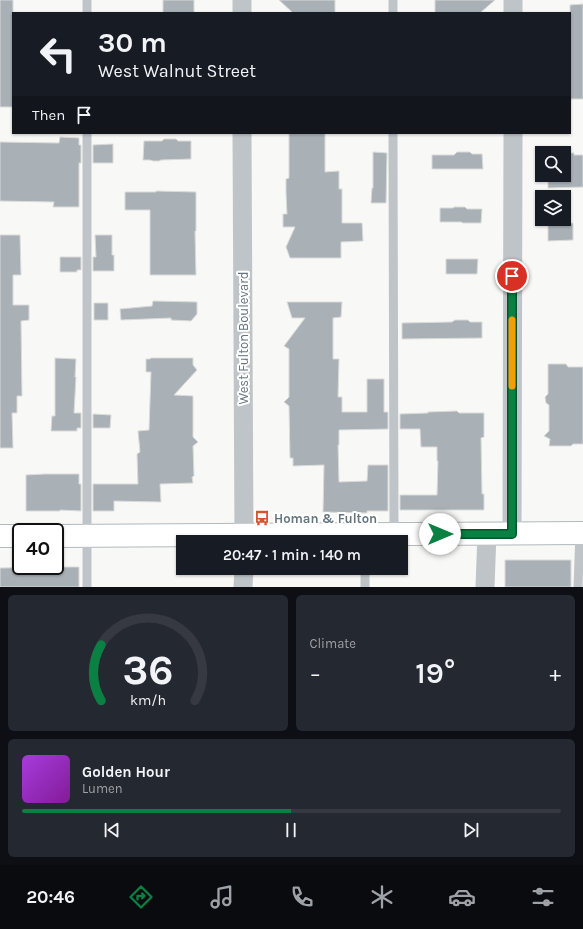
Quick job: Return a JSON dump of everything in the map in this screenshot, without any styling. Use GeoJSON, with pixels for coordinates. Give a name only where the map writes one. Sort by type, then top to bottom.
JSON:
{"type":"FeatureCollection","features":[{"type":"Feature","properties":{"kind":"street"},"geometry":{"type":"LineString","coordinates":[[242,0],[242,12]]}},
{"type":"Feature","properties":{"kind":"street"},"geometry":{"type":"LineString","coordinates":[[513,0],[513,12]]}},
{"type":"Feature","properties":{"kind":"street","name":"West Fulton Boulevard"},"geometry":{"type":"LineString","coordinates":[[242,134],[244,535]]}},
{"type":"Feature","properties":{"kind":"street"},"geometry":{"type":"LineString","coordinates":[[512,534],[513,134]]}},
{"type":"Feature","properties":{"kind":"street"},"geometry":{"type":"LineString","coordinates":[[387,535],[582,533]]}},
{"type":"Feature","properties":{"kind":"street"},"geometry":{"type":"LineString","coordinates":[[485,587],[487,534]]}},
{"type":"Feature","properties":{"kind":"street"},"geometry":{"type":"LineString","coordinates":[[0,536],[12,536]]}},
{"type":"Feature","properties":{"kind":"street"},"geometry":{"type":"LineString","coordinates":[[64,536],[176,538]]}},
{"type":"Feature","properties":{"kind":"street"},"geometry":{"type":"LineString","coordinates":[[244,575],[244,587]]}},
{"type":"Feature","properties":{"kind":"lane"},"geometry":{"type":"LineString","coordinates":[[87,0],[87,12]]}},
{"type":"Feature","properties":{"kind":"lane"},"geometry":{"type":"LineString","coordinates":[[393,0],[393,12]]}},
{"type":"Feature","properties":{"kind":"lane"},"geometry":{"type":"LineString","coordinates":[[86,134],[86,587]]}},
{"type":"Feature","properties":{"kind":"lane"},"geometry":{"type":"LineString","coordinates":[[393,134],[394,534]]}},
{"type":"Feature","properties":{"kind":"lane"},"geometry":{"type":"LineString","coordinates":[[578,587],[582,533]]}},
{"type":"Feature","properties":{"kind":"lane"},"geometry":{"type":"LineString","coordinates":[[365,575],[365,587]]}},
{"type":"Feature","properties":{"kind":"building"},"geometry":{"type":"Polygon","coordinates":[[[0,0],[13,0],[12,107],[0,107],[0,0]]]}},
{"type":"Feature","properties":{"kind":"building"},"geometry":{"type":"Polygon","coordinates":[[[163,0],[194,0],[194,12],[163,12],[163,0]]]}},
{"type":"Feature","properties":{"kind":"building"},"geometry":{"type":"Polygon","coordinates":[[[279,0],[335,0],[335,12],[292,12],[279,0]]]}},
{"type":"Feature","properties":{"kind":"building"},"geometry":{"type":"Polygon","coordinates":[[[435,0],[495,0],[481,12],[435,12],[435,0]]]}},
{"type":"Feature","properties":{"kind":"building"},"geometry":{"type":"Polygon","coordinates":[[[583,4],[583,99],[571,99],[570,5],[583,4]]]}},
{"type":"Feature","properties":{"kind":"building"},"geometry":{"type":"Polygon","coordinates":[[[289,134],[325,134],[325,172],[339,171],[339,189],[342,189],[342,223],[362,223],[363,241],[341,242],[341,258],[290,258],[286,247],[295,227],[283,227],[283,214],[287,214],[286,179],[289,178],[289,134]]]}},
{"type":"Feature","properties":{"kind":"building"},"geometry":{"type":"Polygon","coordinates":[[[60,137],[79,138],[79,145],[81,145],[81,163],[79,163],[79,207],[53,207],[54,202],[0,201],[0,142],[59,143],[60,137]]]}},
{"type":"Feature","properties":{"kind":"building"},"geometry":{"type":"Polygon","coordinates":[[[164,139],[191,141],[191,159],[159,161],[143,160],[144,141],[162,141],[164,139]]]}},
{"type":"Feature","properties":{"kind":"building"},"geometry":{"type":"Polygon","coordinates":[[[113,144],[113,163],[93,163],[93,145],[113,144]]]}},
{"type":"Feature","properties":{"kind":"building"},"geometry":{"type":"Polygon","coordinates":[[[373,152],[387,153],[386,203],[371,203],[373,188],[373,152]]]}},
{"type":"Feature","properties":{"kind":"building"},"geometry":{"type":"Polygon","coordinates":[[[457,152],[482,154],[483,169],[432,169],[432,155],[454,155],[457,152]]]}},
{"type":"Feature","properties":{"kind":"building"},"geometry":{"type":"Polygon","coordinates":[[[571,153],[574,153],[574,155],[583,155],[583,187],[548,188],[548,182],[571,182],[571,153]]]}},
{"type":"Feature","properties":{"kind":"building"},"geometry":{"type":"Polygon","coordinates":[[[125,192],[196,192],[196,275],[150,275],[150,210],[125,210],[125,192]]]}},
{"type":"Feature","properties":{"kind":"building"},"geometry":{"type":"Polygon","coordinates":[[[454,207],[482,209],[481,223],[440,222],[440,208],[454,207]]]}},
{"type":"Feature","properties":{"kind":"building"},"geometry":{"type":"Polygon","coordinates":[[[571,223],[573,223],[573,240],[548,241],[548,226],[571,226],[571,223]]]}},
{"type":"Feature","properties":{"kind":"building"},"geometry":{"type":"Polygon","coordinates":[[[0,235],[20,235],[21,275],[13,275],[13,305],[29,305],[29,320],[21,321],[22,396],[17,396],[17,413],[12,413],[13,448],[0,448],[0,235]]]}},
{"type":"Feature","properties":{"kind":"building"},"geometry":{"type":"Polygon","coordinates":[[[95,235],[112,235],[114,271],[93,271],[93,257],[96,257],[95,235]]]}},
{"type":"Feature","properties":{"kind":"building"},"geometry":{"type":"Polygon","coordinates":[[[60,257],[81,257],[81,270],[77,270],[77,272],[60,272],[60,257]]]}},
{"type":"Feature","properties":{"kind":"building"},"geometry":{"type":"Polygon","coordinates":[[[446,259],[478,259],[477,274],[446,274],[446,259]]]}},
{"type":"Feature","properties":{"kind":"building"},"geometry":{"type":"Polygon","coordinates":[[[153,301],[197,302],[197,314],[191,321],[171,320],[171,318],[121,320],[120,309],[152,306],[153,301]]]}},
{"type":"Feature","properties":{"kind":"building"},"geometry":{"type":"Polygon","coordinates":[[[287,302],[342,302],[341,317],[333,318],[333,359],[339,359],[338,397],[342,397],[342,412],[367,412],[367,379],[384,379],[384,412],[388,412],[388,429],[339,430],[339,482],[367,481],[368,465],[388,465],[388,511],[367,511],[367,513],[323,512],[324,465],[293,466],[293,458],[290,458],[289,406],[284,402],[289,397],[289,349],[284,346],[305,318],[292,318],[287,302]]]}},
{"type":"Feature","properties":{"kind":"building"},"geometry":{"type":"Polygon","coordinates":[[[94,303],[108,303],[108,320],[94,320],[94,303]]]}},
{"type":"Feature","properties":{"kind":"building"},"geometry":{"type":"Polygon","coordinates":[[[455,320],[482,322],[482,338],[402,339],[402,323],[452,322],[455,320]]]}},
{"type":"Feature","properties":{"kind":"building"},"geometry":{"type":"Polygon","coordinates":[[[55,358],[76,359],[74,413],[81,413],[81,428],[77,428],[77,431],[51,431],[52,416],[55,416],[55,358]]]}},
{"type":"Feature","properties":{"kind":"building"},"geometry":{"type":"Polygon","coordinates":[[[193,358],[193,365],[197,370],[174,395],[193,396],[193,437],[198,442],[193,446],[193,483],[160,484],[161,502],[114,501],[114,511],[93,511],[93,484],[138,484],[137,454],[140,452],[138,431],[149,430],[151,372],[146,372],[146,359],[193,358]]]}},
{"type":"Feature","properties":{"kind":"building"},"geometry":{"type":"Polygon","coordinates":[[[548,364],[566,364],[568,367],[583,367],[583,444],[573,444],[571,446],[549,446],[550,439],[544,436],[549,431],[549,405],[546,403],[545,397],[548,394],[548,364]]]}},
{"type":"Feature","properties":{"kind":"building"},"geometry":{"type":"Polygon","coordinates":[[[457,411],[459,413],[484,413],[484,437],[481,438],[482,494],[484,494],[484,510],[400,510],[400,495],[437,495],[438,461],[437,447],[421,447],[420,429],[400,429],[400,414],[457,411]]]}},
{"type":"Feature","properties":{"kind":"building"},"geometry":{"type":"Polygon","coordinates":[[[93,414],[111,415],[110,428],[93,428],[93,414]]]}},
{"type":"Feature","properties":{"kind":"building"},"geometry":{"type":"Polygon","coordinates":[[[79,474],[79,484],[81,484],[81,511],[26,511],[26,475],[79,474]]]}},
{"type":"Feature","properties":{"kind":"building"},"geometry":{"type":"Polygon","coordinates":[[[505,560],[571,560],[571,587],[505,587],[505,560]]]}},
{"type":"Feature","properties":{"kind":"building"},"geometry":{"type":"Polygon","coordinates":[[[64,567],[79,567],[79,587],[0,587],[0,568],[12,568],[12,575],[64,575],[64,567]]]}},
{"type":"Feature","properties":{"kind":"slow traffic"},"geometry":{"type":"LineString","coordinates":[[512,320],[512,386]]}},
{"type":"Feature","properties":{"kind":"place","name":"Homan & Fulton"},"geometry":{"type":"Point","coordinates":[262,518]}},
{"type":"Feature","properties":{"kind":"route"},"geometry":{"type":"LineString","coordinates":[[440,534],[512,534],[512,276]]}}]}
